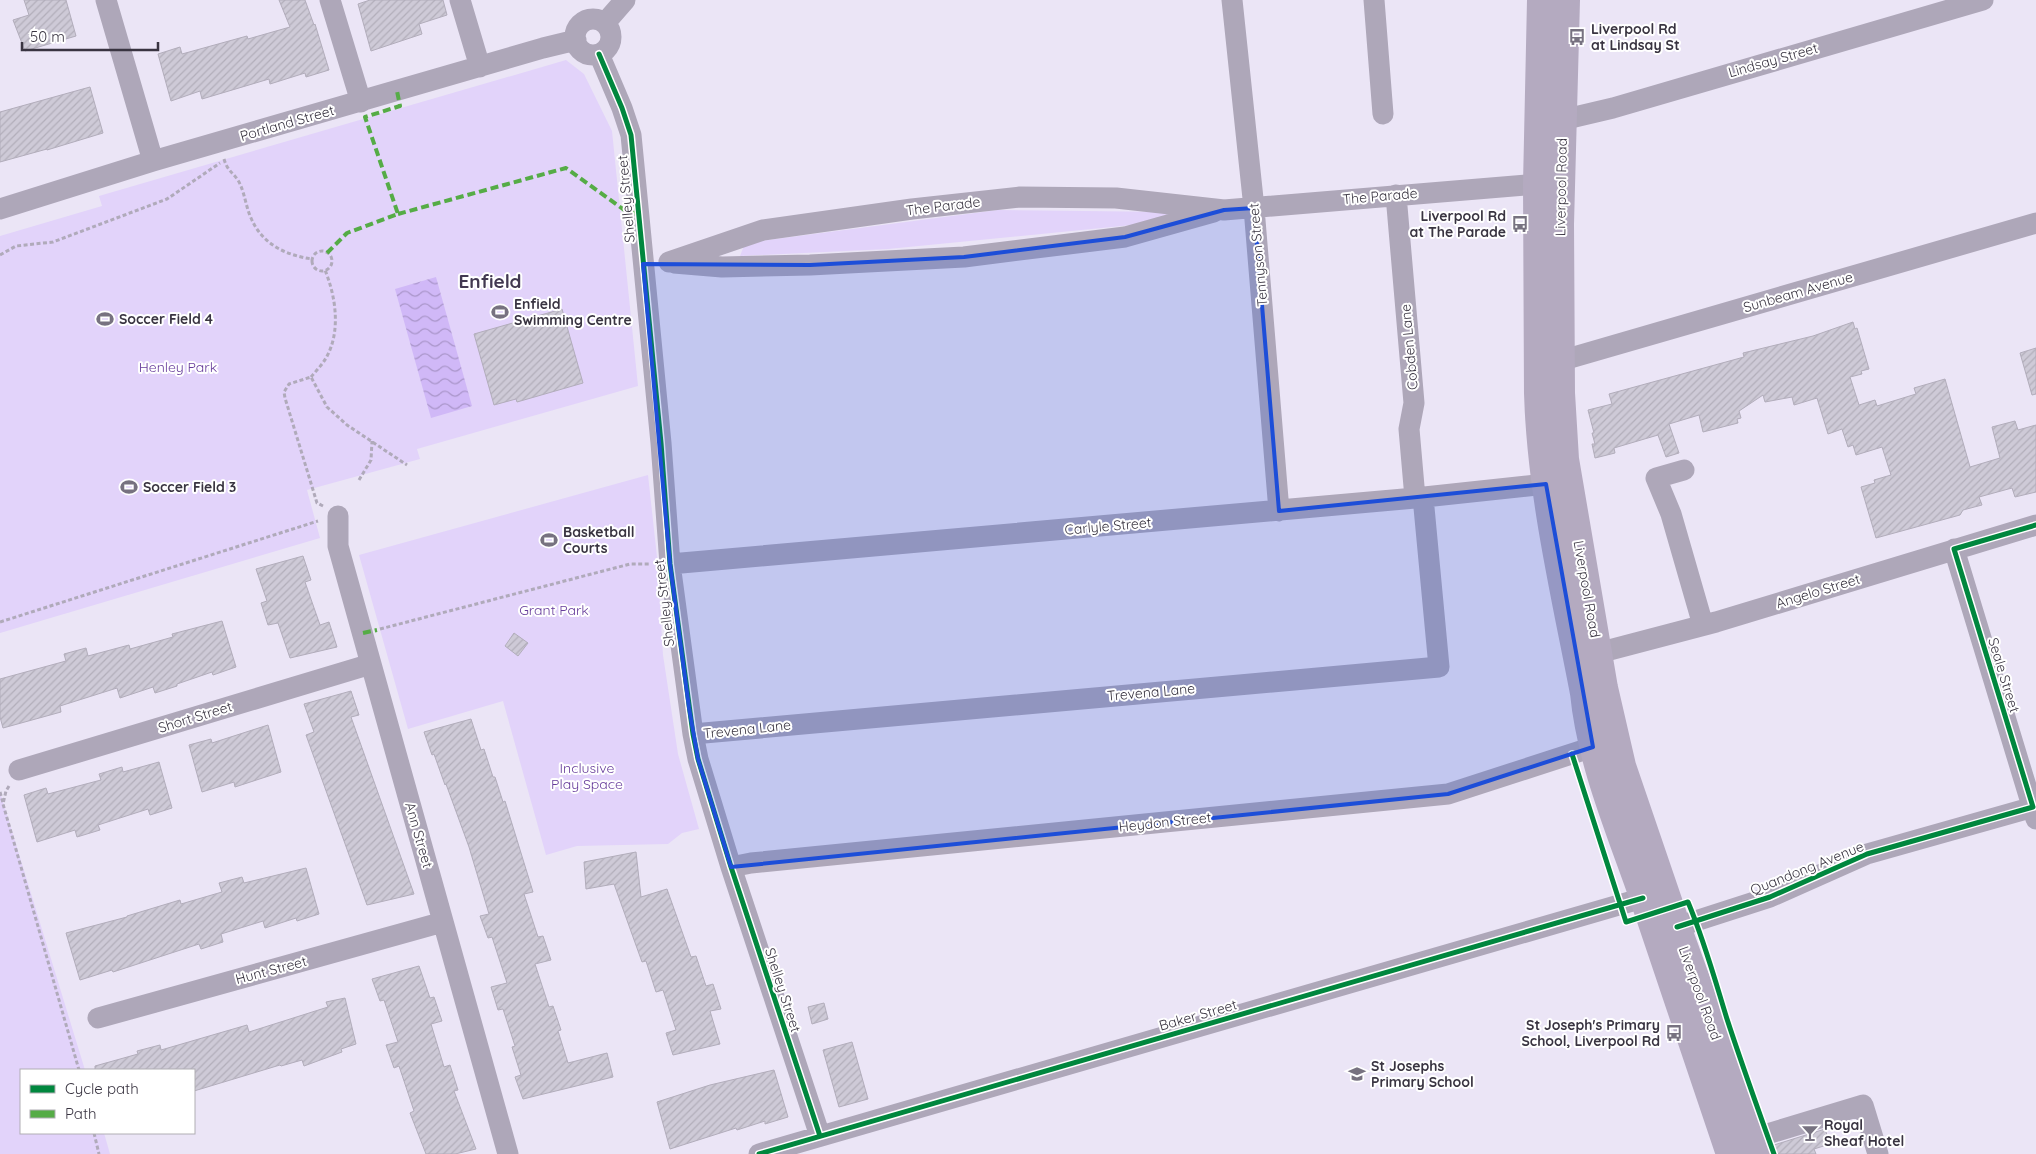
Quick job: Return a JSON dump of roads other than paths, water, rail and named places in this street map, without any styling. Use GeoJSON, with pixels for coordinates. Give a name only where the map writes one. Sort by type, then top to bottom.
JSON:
{"type":"FeatureCollection","features":[{"type":"Feature","properties":{"kind":"highway","name":"Liverpool Road"},"geometry":{"type":"LineString","coordinates":[[1541,0],[1537,184],[1538,393],[1539,422],[1546,484],[1593,747],[1613,812],[1730,1154]]}},
{"type":"Feature","properties":{"kind":"highway","name":"Liverpool Road"},"geometry":{"type":"LineString","coordinates":[[1566,0],[1560,224],[1560,361],[1565,459],[1609,714],[1622,766],[1677,927],[1756,1146]]}},
{"type":"Feature","properties":{"kind":"street"},"geometry":{"type":"LineString","coordinates":[[106,0],[153,161]]}},
{"type":"Feature","properties":{"kind":"street"},"geometry":{"type":"LineString","coordinates":[[330,0],[361,102]]}},
{"type":"Feature","properties":{"kind":"street"},"geometry":{"type":"LineString","coordinates":[[460,0],[480,67]]}},
{"type":"Feature","properties":{"kind":"street"},"geometry":{"type":"LineString","coordinates":[[605,23],[625,0]]}},
{"type":"Feature","properties":{"kind":"street","name":"Tennyson Street"},"geometry":{"type":"LineString","coordinates":[[1232,0],[1254,208],[1278,511]]}},
{"type":"Feature","properties":{"kind":"street"},"geometry":{"type":"LineString","coordinates":[[1374,0],[1383,114]]}},
{"type":"Feature","properties":{"kind":"street","name":"Lindsay Street"},"geometry":{"type":"LineString","coordinates":[[1562,120],[1613,108],[1983,0]]}},
{"type":"Feature","properties":{"kind":"street"},"geometry":{"type":"LineString","coordinates":[[594,19],[605,23],[610,30],[611,40],[607,48],[599,54],[585,52],[579,47],[576,40],[577,29],[584,21],[594,19]]}},
{"type":"Feature","properties":{"kind":"street","name":"Portland Street"},"geometry":{"type":"LineString","coordinates":[[0,209],[153,161],[222,151],[361,102],[576,40]]}},
{"type":"Feature","properties":{"kind":"street","name":"Shelley Street"},"geometry":{"type":"LineString","coordinates":[[599,54],[622,108],[631,135],[661,448],[662,564],[698,759],[731,867],[820,1136]]}},
{"type":"Feature","properties":{"kind":"street","name":"The Parade"},"geometry":{"type":"LineString","coordinates":[[669,262],[714,245],[763,230],[912,209],[1020,197],[1116,198],[1224,210],[1537,184]]}},
{"type":"Feature","properties":{"kind":"street","name":"Cobden Lane"},"geometry":{"type":"LineString","coordinates":[[1396,195],[1414,404],[1408,429],[1419,498]]}},
{"type":"Feature","properties":{"kind":"street","name":"The Parade"},"geometry":{"type":"LineString","coordinates":[[643,264],[669,262],[722,267],[810,266],[964,257],[1125,237],[1224,210]]}},
{"type":"Feature","properties":{"kind":"street","name":"Sunbeam Avenue"},"geometry":{"type":"LineString","coordinates":[[1560,361],[2036,223]]}},
{"type":"Feature","properties":{"kind":"street"},"geometry":{"type":"LineString","coordinates":[[1684,470],[1656,478],[1671,514],[1703,625]]}},
{"type":"Feature","properties":{"kind":"street","name":"Carlyle Street"},"geometry":{"type":"LineString","coordinates":[[662,564],[1278,511],[1546,484]]}},
{"type":"Feature","properties":{"kind":"street","name":"Trevena Lane"},"geometry":{"type":"LineString","coordinates":[[693,734],[1439,667],[1419,498]]}},
{"type":"Feature","properties":{"kind":"street","name":"Ann Street"},"geometry":{"type":"LineString","coordinates":[[328,518],[338,546],[508,1154]]}},
{"type":"Feature","properties":{"kind":"street","name":"Angelo Street"},"geometry":{"type":"LineString","coordinates":[[1598,653],[1703,625],[2036,525]]}},
{"type":"Feature","properties":{"kind":"street","name":"Seale Street"},"geometry":{"type":"LineString","coordinates":[[1954,549],[2034,813]]}},
{"type":"Feature","properties":{"kind":"street","name":"Short Street"},"geometry":{"type":"LineString","coordinates":[[19,770],[371,664]]}},
{"type":"Feature","properties":{"kind":"street","name":"Heydon Street"},"geometry":{"type":"LineString","coordinates":[[731,867],[751,863],[1448,794],[1593,747]]}},
{"type":"Feature","properties":{"kind":"street","name":"Quandong Avenue"},"geometry":{"type":"LineString","coordinates":[[1677,927],[1770,898],[1868,854],[2034,813]]}},
{"type":"Feature","properties":{"kind":"street","name":"Baker Street"},"geometry":{"type":"LineString","coordinates":[[759,1154],[1643,898]]}},
{"type":"Feature","properties":{"kind":"street","name":"Hunt Street"},"geometry":{"type":"LineString","coordinates":[[98,1018],[443,922]]}},
{"type":"Feature","properties":{"kind":"street"},"geometry":{"type":"LineString","coordinates":[[1756,1146],[1863,1105],[1878,1154]]}},
{"type":"Feature","properties":{"kind":"water"},"geometry":{"type":"Polygon","coordinates":[[[436,277],[472,406],[431,418],[395,289],[436,277]]]}},
{"type":"Feature","properties":{"kind":"place","name":"Liverpool Rd at Lindsay St"},"geometry":{"type":"Point","coordinates":[1577,37]}},
{"type":"Feature","properties":{"kind":"place","name":"Liverpool Rd at The Parade"},"geometry":{"type":"Point","coordinates":[1520,224]}},
{"type":"Feature","properties":{"kind":"place","name":"Enfield Swimming Centre"},"geometry":{"type":"Point","coordinates":[500,312]}},
{"type":"Feature","properties":{"kind":"place","name":"Soccer Field 4"},"geometry":{"type":"Point","coordinates":[105,319]}},
{"type":"Feature","properties":{"kind":"place","name":"Soccer Field 3"},"geometry":{"type":"Point","coordinates":[129,487]}},
{"type":"Feature","properties":{"kind":"place","name":"Basketball Courts"},"geometry":{"type":"Point","coordinates":[549,540]}},
{"type":"Feature","properties":{"kind":"place","name":"St Joseph's Primary School, Liverpool Rd"},"geometry":{"type":"Point","coordinates":[1674,1033]}},
{"type":"Feature","properties":{"kind":"place","name":"St Josephs Primary School"},"geometry":{"type":"Point","coordinates":[1357,1074]}},
{"type":"Feature","properties":{"kind":"place","name":"Royal Sheaf Hotel"},"geometry":{"type":"Point","coordinates":[1810,1133]}},
{"type":"Feature","properties":{"kind":"district","name":"Enfield"},"geometry":{"type":"Point","coordinates":[490,281]}},
{"type":"Feature","properties":{"kind":"park label","name":"Henley Park"},"geometry":{"type":"Point","coordinates":[178,367]}},
{"type":"Feature","properties":{"kind":"park label","name":"Grant Park"},"geometry":{"type":"Point","coordinates":[554,610]}},
{"type":"Feature","properties":{"kind":"park label","name":"Inclusive Play Space"},"geometry":{"type":"Point","coordinates":[587,776]}}]}
